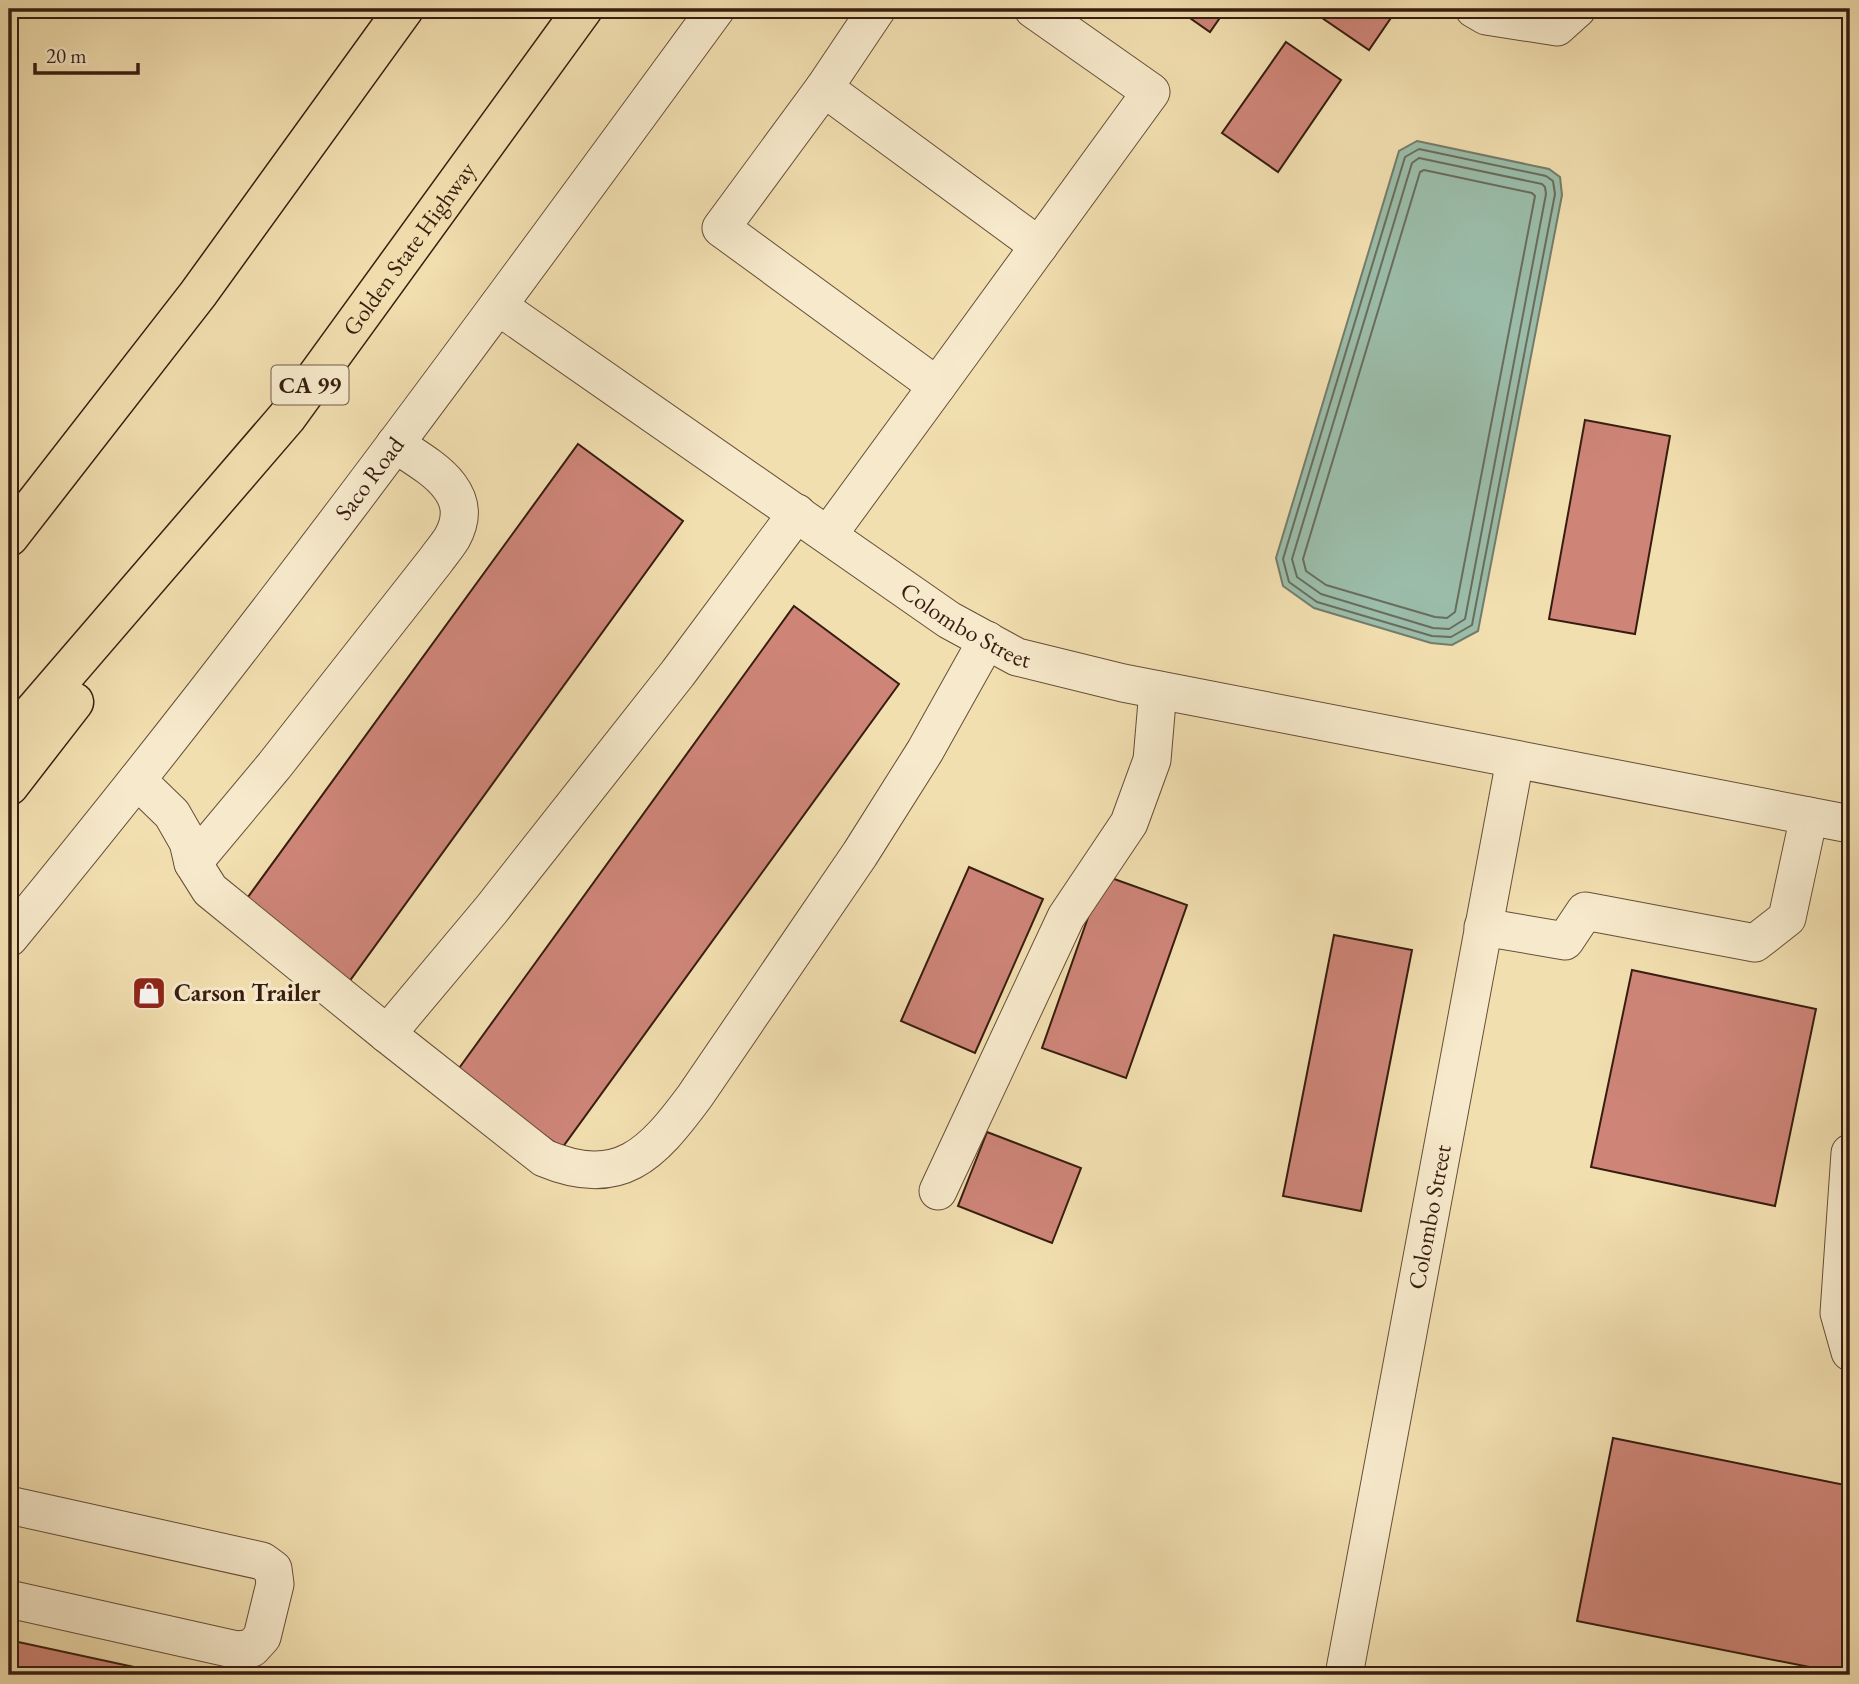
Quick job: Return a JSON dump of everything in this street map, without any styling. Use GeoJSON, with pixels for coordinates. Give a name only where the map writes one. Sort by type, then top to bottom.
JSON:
{"type":"FeatureCollection","features":[{"type":"Feature","properties":{"kind":"highway"},"geometry":{"type":"LineString","coordinates":[[9,537],[198,294],[404,9]]}},
{"type":"Feature","properties":{"kind":"highway","name":"Golden State Highway"},"geometry":{"type":"LineString","coordinates":[[9,740],[287,417],[583,9]]}},
{"type":"Feature","properties":{"kind":"highway"},"geometry":{"type":"LineString","coordinates":[[9,786],[189,554],[287,417]]}},
{"type":"Feature","properties":{"kind":"street","name":"Saco Road"},"geometry":{"type":"LineString","coordinates":[[9,937],[137,780],[314,553],[716,9]]}},
{"type":"Feature","properties":{"kind":"street"},"geometry":{"type":"LineString","coordinates":[[877,9],[824,88],[721,229],[937,386]]}},
{"type":"Feature","properties":{"kind":"street"},"geometry":{"type":"LineString","coordinates":[[828,535],[1152,92],[1033,9]]}},
{"type":"Feature","properties":{"kind":"street"},"geometry":{"type":"LineString","coordinates":[[1474,9],[1486,16],[1557,27],[1577,9]]}},
{"type":"Feature","properties":{"kind":"street"},"geometry":{"type":"LineString","coordinates":[[824,88],[1039,246]]}},
{"type":"Feature","properties":{"kind":"street","name":"Colombo Street"},"geometry":{"type":"LineString","coordinates":[[498,306],[949,620],[1017,657],[1158,690],[1850,824]]}},
{"type":"Feature","properties":{"kind":"street"},"geometry":{"type":"LineString","coordinates":[[194,863],[274,766],[452,537],[458,521],[458,501],[450,484],[395,443]]}},
{"type":"Feature","properties":{"kind":"street"},"geometry":{"type":"LineString","coordinates":[[387,1034],[491,911],[678,673],[797,513]]}},
{"type":"Feature","properties":{"kind":"street"},"geometry":{"type":"LineString","coordinates":[[137,780],[172,814],[188,842],[194,863],[210,890],[387,1034],[544,1158],[563,1167],[591,1171],[614,1168],[632,1162],[672,1127],[860,854],[925,751],[987,640]]}},
{"type":"Feature","properties":{"kind":"street"},"geometry":{"type":"LineString","coordinates":[[938,1191],[1066,917],[1129,823],[1152,760],[1158,690]]}},
{"type":"Feature","properties":{"kind":"street","name":"Colombo Street"},"geometry":{"type":"LineString","coordinates":[[1344,1675],[1515,760]]}},
{"type":"Feature","properties":{"kind":"street"},"geometry":{"type":"LineString","coordinates":[[1483,927],[1565,941],[1585,911],[1755,943],[1787,918],[1809,816]]}},
{"type":"Feature","properties":{"kind":"street"},"geometry":{"type":"LineString","coordinates":[[1850,1153],[1839,1313],[1850,1352]]}},
{"type":"Feature","properties":{"kind":"street"},"geometry":{"type":"LineString","coordinates":[[9,1505],[262,1561],[273,1569],[275,1584],[262,1637],[252,1648],[237,1650],[9,1600]]}},
{"type":"Feature","properties":{"kind":"water"},"geometry":{"type":"Polygon","coordinates":[[[1417,141],[1549,169],[1560,177],[1562,195],[1478,631],[1452,645],[1431,643],[1314,608],[1283,586],[1276,558],[1399,151],[1417,141]]]}},
{"type":"Feature","properties":{"kind":"building"},"geometry":{"type":"Polygon","coordinates":[[[1177,9],[1226,9],[1210,32],[1177,9]]]}},
{"type":"Feature","properties":{"kind":"building"},"geometry":{"type":"Polygon","coordinates":[[[1309,9],[1397,9],[1369,50],[1309,9]]]}},
{"type":"Feature","properties":{"kind":"building"},"geometry":{"type":"Polygon","coordinates":[[[1286,42],[1341,80],[1278,172],[1222,133],[1286,42]]]}},
{"type":"Feature","properties":{"kind":"building"},"geometry":{"type":"Polygon","coordinates":[[[1585,420],[1670,436],[1635,634],[1549,619],[1585,420]]]}},
{"type":"Feature","properties":{"kind":"building"},"geometry":{"type":"Polygon","coordinates":[[[578,444],[683,521],[346,986],[240,908],[578,444]]]}},
{"type":"Feature","properties":{"kind":"building"},"geometry":{"type":"Polygon","coordinates":[[[794,606],[899,684],[562,1148],[457,1071],[794,606]]]}},
{"type":"Feature","properties":{"kind":"building"},"geometry":{"type":"Polygon","coordinates":[[[969,867],[1043,899],[975,1053],[901,1021],[969,867]]]}},
{"type":"Feature","properties":{"kind":"building"},"geometry":{"type":"Polygon","coordinates":[[[1103,875],[1187,905],[1126,1078],[1042,1048],[1103,875]]]}},
{"type":"Feature","properties":{"kind":"building"},"geometry":{"type":"Polygon","coordinates":[[[1334,935],[1412,950],[1361,1211],[1283,1196],[1334,935]]]}},
{"type":"Feature","properties":{"kind":"building"},"geometry":{"type":"Polygon","coordinates":[[[1632,970],[1816,1009],[1775,1206],[1591,1167],[1632,970]]]}},
{"type":"Feature","properties":{"kind":"building"},"geometry":{"type":"Polygon","coordinates":[[[987,1132],[1081,1168],[1052,1243],[958,1206],[987,1132]]]}},
{"type":"Feature","properties":{"kind":"building"},"geometry":{"type":"Polygon","coordinates":[[[1613,1438],[1850,1486],[1850,1675],[1577,1621],[1613,1438]]]}},
{"type":"Feature","properties":{"kind":"building"},"geometry":{"type":"Polygon","coordinates":[[[9,1640],[171,1675],[9,1675],[9,1640]]]}},
{"type":"Feature","properties":{"kind":"place","name":"Carson Trailer"},"geometry":{"type":"Point","coordinates":[149,993]}}]}
